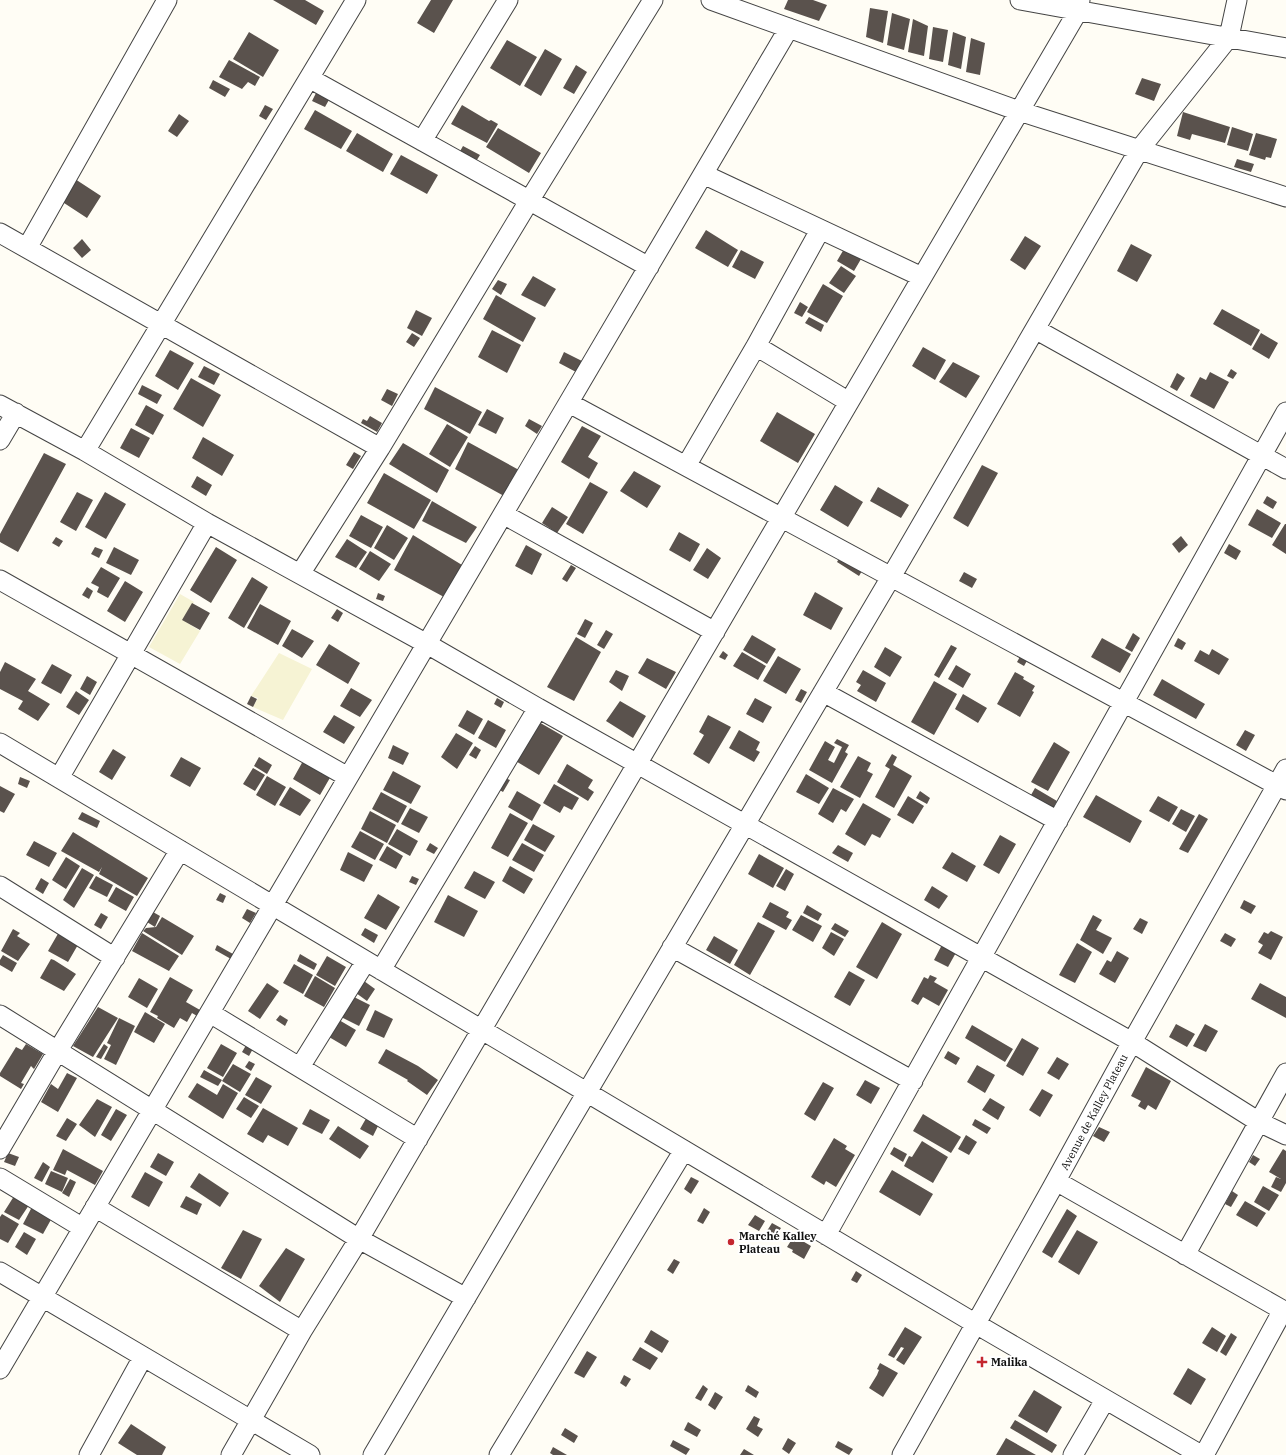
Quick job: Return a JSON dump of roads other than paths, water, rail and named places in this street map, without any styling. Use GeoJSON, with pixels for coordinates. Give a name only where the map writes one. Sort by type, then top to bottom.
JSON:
{"type":"FeatureCollection","features":[{"type":"Feature","properties":{"kind":"street"},"geometry":{"type":"LineString","coordinates":[[27,248],[167,0]]}},
{"type":"Feature","properties":{"kind":"street"},"geometry":{"type":"LineString","coordinates":[[85,451],[356,0]]}},
{"type":"Feature","properties":{"kind":"street"},"geometry":{"type":"LineString","coordinates":[[422,141],[508,0]]}},
{"type":"Feature","properties":{"kind":"street"},"geometry":{"type":"LineString","coordinates":[[300,574],[380,448],[529,201],[653,0]]}},
{"type":"Feature","properties":{"kind":"street"},"geometry":{"type":"LineString","coordinates":[[711,0],[1019,111],[1286,197]]}},
{"type":"Feature","properties":{"kind":"street"},"geometry":{"type":"LineString","coordinates":[[1020,0],[1079,6],[1286,48]]}},
{"type":"Feature","properties":{"kind":"street"},"geometry":{"type":"LineString","coordinates":[[373,1455],[891,577],[1139,150],[1228,37],[1237,0]]}},
{"type":"Feature","properties":{"kind":"street"},"geometry":{"type":"LineString","coordinates":[[231,1455],[302,1331],[359,1239],[418,1139],[1079,6]]}},
{"type":"Feature","properties":{"kind":"street"},"geometry":{"type":"LineString","coordinates":[[0,1369],[789,28]]}},
{"type":"Feature","properties":{"kind":"street"},"geometry":{"type":"LineString","coordinates":[[309,78],[649,268]]}},
{"type":"Feature","properties":{"kind":"street"},"geometry":{"type":"LineString","coordinates":[[703,174],[922,277]]}},
{"type":"Feature","properties":{"kind":"street"},"geometry":{"type":"LineString","coordinates":[[686,466],[756,346],[820,230]]}},
{"type":"Feature","properties":{"kind":"street"},"geometry":{"type":"LineString","coordinates":[[0,233],[380,448]]}},
{"type":"Feature","properties":{"kind":"street"},"geometry":{"type":"LineString","coordinates":[[1035,329],[1286,469]]}},
{"type":"Feature","properties":{"kind":"street"},"geometry":{"type":"LineString","coordinates":[[756,346],[849,402]]}},
{"type":"Feature","properties":{"kind":"street"},"geometry":{"type":"LineString","coordinates":[[569,403],[1124,702],[1283,781]]}},
{"type":"Feature","properties":{"kind":"street"},"geometry":{"type":"LineString","coordinates":[[0,440],[8,409],[85,451],[207,523],[427,644],[637,764],[1132,1042],[1259,1122],[1286,1136]]}},
{"type":"Feature","properties":{"kind":"street"},"geometry":{"type":"LineString","coordinates":[[826,1235],[1286,412]]}},
{"type":"Feature","properties":{"kind":"street"},"geometry":{"type":"LineString","coordinates":[[503,514],[714,632]]}},
{"type":"Feature","properties":{"kind":"street"},"geometry":{"type":"LineString","coordinates":[[59,778],[207,523]]}},
{"type":"Feature","properties":{"kind":"street"},"geometry":{"type":"LineString","coordinates":[[0,580],[348,777]]}},
{"type":"Feature","properties":{"kind":"street"},"geometry":{"type":"LineString","coordinates":[[823,692],[1058,821]]}},
{"type":"Feature","properties":{"kind":"street"},"geometry":{"type":"LineString","coordinates":[[300,1067],[373,966],[538,708]]}},
{"type":"Feature","properties":{"kind":"street"},"geometry":{"type":"LineString","coordinates":[[0,743],[976,1324],[1202,1455],[1284,1311],[1056,1181]]}},
{"type":"Feature","properties":{"kind":"street","name":"Avenue de Kalley Plateau"},"geometry":{"type":"LineString","coordinates":[[902,1455],[1056,1181],[1132,1042],[1283,781]]}},
{"type":"Feature","properties":{"kind":"street"},"geometry":{"type":"LineString","coordinates":[[0,1149],[180,850]]}},
{"type":"Feature","properties":{"kind":"street"},"geometry":{"type":"LineString","coordinates":[[0,886],[115,958]]}},
{"type":"Feature","properties":{"kind":"street"},"geometry":{"type":"LineString","coordinates":[[672,947],[913,1081]]}},
{"type":"Feature","properties":{"kind":"street"},"geometry":{"type":"LineString","coordinates":[[210,1012],[418,1139]]}},
{"type":"Feature","properties":{"kind":"street"},"geometry":{"type":"LineString","coordinates":[[0,1015],[57,1052],[359,1239],[466,1298]]}},
{"type":"Feature","properties":{"kind":"street"},"geometry":{"type":"LineString","coordinates":[[1185,1255],[1286,1074]]}},
{"type":"Feature","properties":{"kind":"street"},"geometry":{"type":"LineString","coordinates":[[499,1455],[684,1150]]}},
{"type":"Feature","properties":{"kind":"street"},"geometry":{"type":"LineString","coordinates":[[0,1178],[83,1228]]}},
{"type":"Feature","properties":{"kind":"street"},"geometry":{"type":"LineString","coordinates":[[95,1207],[302,1331]]}},
{"type":"Feature","properties":{"kind":"street"},"geometry":{"type":"LineString","coordinates":[[0,1272],[310,1455]]}},
{"type":"Feature","properties":{"kind":"street"},"geometry":{"type":"LineString","coordinates":[[89,1455],[143,1357]]}},
{"type":"Feature","properties":{"kind":"street"},"geometry":{"type":"LineString","coordinates":[[1073,1455],[1105,1400]]}},
{"type":"Feature","properties":{"kind":"place","name":"Marché Kalley Plateau"},"geometry":{"type":"Point","coordinates":[731,1242]}},
{"type":"Feature","properties":{"kind":"place","name":"Malika"},"geometry":{"type":"Point","coordinates":[982,1362]}}]}
